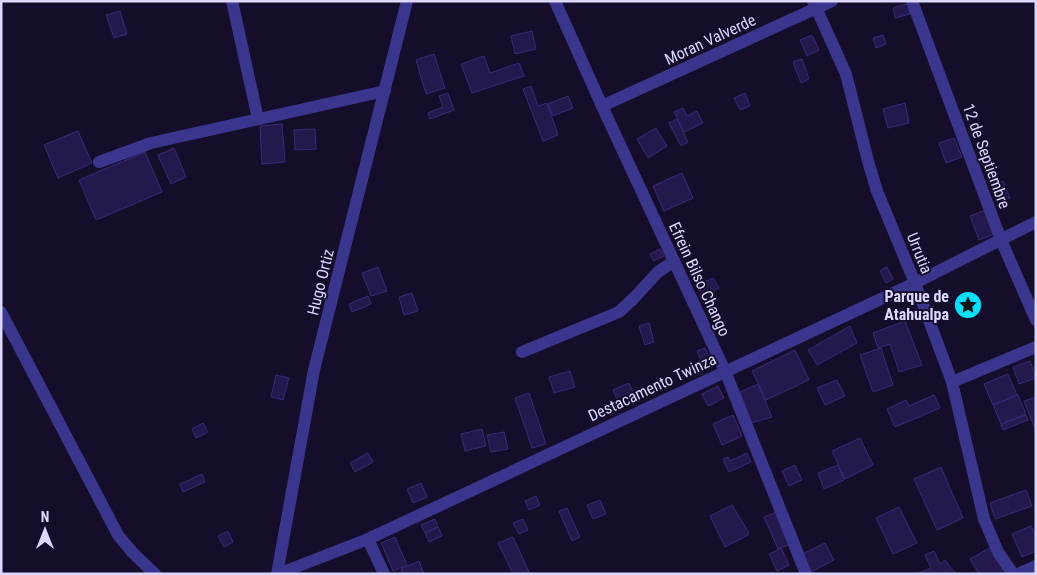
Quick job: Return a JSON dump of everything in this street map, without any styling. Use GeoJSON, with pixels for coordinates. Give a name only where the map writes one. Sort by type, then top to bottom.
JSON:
{"type":"FeatureCollection","features":[{"type":"Feature","properties":{"kind":"street"},"geometry":{"type":"LineString","coordinates":[[232,1],[258,119]]}},
{"type":"Feature","properties":{"kind":"street","name":"Hugo Ortiz"},"geometry":{"type":"LineString","coordinates":[[278,574],[314,370],[408,1]]}},
{"type":"Feature","properties":{"kind":"street","name":"Efrein Bilso Chango"},"geometry":{"type":"LineString","coordinates":[[555,1],[725,371],[806,574]]}},
{"type":"Feature","properties":{"kind":"street","name":"Moran Valverde"},"geometry":{"type":"LineString","coordinates":[[602,106],[814,5],[832,1]]}},
{"type":"Feature","properties":{"kind":"street","name":"12 de Septiembre"},"geometry":{"type":"LineString","coordinates":[[912,1],[1000,240],[1036,320]]}},
{"type":"Feature","properties":{"kind":"street","name":"Urrutia"},"geometry":{"type":"LineString","coordinates":[[814,5],[846,74],[875,184],[952,382],[984,519],[998,552],[1013,574]]}},
{"type":"Feature","properties":{"kind":"street"},"geometry":{"type":"LineString","coordinates":[[99,162],[151,143],[385,91]]}},
{"type":"Feature","properties":{"kind":"street","name":"Destacamento Twinza"},"geometry":{"type":"LineString","coordinates":[[278,574],[368,539],[915,283],[1036,222]]}},
{"type":"Feature","properties":{"kind":"street"},"geometry":{"type":"LineString","coordinates":[[522,352],[619,312],[658,272],[674,261]]}},
{"type":"Feature","properties":{"kind":"street"},"geometry":{"type":"LineString","coordinates":[[1,312],[118,535],[132,552],[155,574]]}},
{"type":"Feature","properties":{"kind":"street"},"geometry":{"type":"LineString","coordinates":[[952,382],[1036,347]]}},
{"type":"Feature","properties":{"kind":"street"},"geometry":{"type":"LineString","coordinates":[[368,539],[384,574]]}},
{"type":"Feature","properties":{"kind":"street"},"geometry":{"type":"LineString","coordinates":[[1018,574],[1036,566]]}},
{"type":"Feature","properties":{"kind":"building"},"geometry":{"type":"Polygon","coordinates":[[[907,4],[910,14],[895,18],[893,8],[907,4]]]}},
{"type":"Feature","properties":{"kind":"building"},"geometry":{"type":"Polygon","coordinates":[[[120,11],[127,34],[114,38],[106,15],[120,11]]]}},
{"type":"Feature","properties":{"kind":"building"},"geometry":{"type":"Polygon","coordinates":[[[532,31],[536,49],[515,54],[511,36],[532,31]]]}},
{"type":"Feature","properties":{"kind":"building"},"geometry":{"type":"Polygon","coordinates":[[[812,35],[819,50],[807,56],[800,40],[812,35]]]}},
{"type":"Feature","properties":{"kind":"building"},"geometry":{"type":"Polygon","coordinates":[[[883,35],[886,44],[876,48],[873,38],[883,35]]]}},
{"type":"Feature","properties":{"kind":"building"},"geometry":{"type":"Polygon","coordinates":[[[434,54],[445,88],[426,94],[416,60],[434,54]]]}},
{"type":"Feature","properties":{"kind":"building"},"geometry":{"type":"Polygon","coordinates":[[[484,56],[490,73],[519,63],[524,76],[472,93],[461,64],[484,56]]]}},
{"type":"Feature","properties":{"kind":"building"},"geometry":{"type":"Polygon","coordinates":[[[802,59],[809,79],[801,83],[793,62],[802,59]]]}},
{"type":"Feature","properties":{"kind":"building"},"geometry":{"type":"Polygon","coordinates":[[[531,86],[538,106],[547,103],[558,135],[543,141],[523,89],[531,86]]]}},
{"type":"Feature","properties":{"kind":"building"},"geometry":{"type":"Polygon","coordinates":[[[448,93],[454,110],[430,119],[428,113],[443,107],[439,96],[448,93]]]}},
{"type":"Feature","properties":{"kind":"building"},"geometry":{"type":"Polygon","coordinates":[[[745,93],[750,106],[740,110],[734,98],[745,93]]]}},
{"type":"Feature","properties":{"kind":"building"},"geometry":{"type":"Polygon","coordinates":[[[568,96],[573,108],[553,116],[548,104],[568,96]]]}},
{"type":"Feature","properties":{"kind":"building"},"geometry":{"type":"Polygon","coordinates":[[[905,103],[909,123],[888,128],[883,109],[905,103]]]}},
{"type":"Feature","properties":{"kind":"building"},"geometry":{"type":"Polygon","coordinates":[[[683,108],[687,116],[697,111],[703,123],[684,132],[674,112],[683,108]]]}},
{"type":"Feature","properties":{"kind":"building"},"geometry":{"type":"Polygon","coordinates":[[[677,119],[688,142],[681,146],[669,123],[677,119]]]}},
{"type":"Feature","properties":{"kind":"building"},"geometry":{"type":"Polygon","coordinates":[[[282,124],[285,162],[262,164],[260,126],[282,124]]]}},
{"type":"Feature","properties":{"kind":"building"},"geometry":{"type":"Polygon","coordinates":[[[656,128],[667,146],[648,158],[637,139],[656,128]]]}},
{"type":"Feature","properties":{"kind":"building"},"geometry":{"type":"Polygon","coordinates":[[[315,129],[316,149],[295,150],[294,130],[315,129]]]}},
{"type":"Feature","properties":{"kind":"building"},"geometry":{"type":"Polygon","coordinates":[[[78,131],[92,163],[58,178],[44,145],[78,131]]]}},
{"type":"Feature","properties":{"kind":"building"},"geometry":{"type":"Polygon","coordinates":[[[954,138],[962,157],[946,163],[939,143],[954,138]]]}},
{"type":"Feature","properties":{"kind":"building"},"geometry":{"type":"Polygon","coordinates":[[[174,148],[186,177],[171,184],[158,155],[174,148]]]}},
{"type":"Feature","properties":{"kind":"building"},"geometry":{"type":"Polygon","coordinates":[[[145,152],[162,192],[96,220],[79,180],[145,152]]]}},
{"type":"Feature","properties":{"kind":"building"},"geometry":{"type":"Polygon","coordinates":[[[989,156],[993,167],[985,170],[981,159],[989,156]]]}},
{"type":"Feature","properties":{"kind":"building"},"geometry":{"type":"Polygon","coordinates":[[[682,173],[693,198],[664,211],[653,186],[682,173]]]}},
{"type":"Feature","properties":{"kind":"building"},"geometry":{"type":"Polygon","coordinates":[[[1003,181],[1010,198],[998,203],[992,186],[1003,181]]]}},
{"type":"Feature","properties":{"kind":"building"},"geometry":{"type":"Polygon","coordinates":[[[986,210],[995,234],[979,240],[970,216],[986,210]]]}},
{"type":"Feature","properties":{"kind":"building"},"geometry":{"type":"Polygon","coordinates":[[[921,244],[929,265],[922,268],[913,247],[921,244]]]}},
{"type":"Feature","properties":{"kind":"building"},"geometry":{"type":"Polygon","coordinates":[[[660,249],[664,256],[654,261],[650,254],[660,249]]]}},
{"type":"Feature","properties":{"kind":"building"},"geometry":{"type":"Polygon","coordinates":[[[378,267],[387,291],[371,296],[362,273],[378,267]]]}},
{"type":"Feature","properties":{"kind":"building"},"geometry":{"type":"Polygon","coordinates":[[[887,267],[893,279],[886,283],[880,271],[887,267]]]}},
{"type":"Feature","properties":{"kind":"building"},"geometry":{"type":"Polygon","coordinates":[[[713,278],[719,288],[703,296],[697,286],[713,278]]]}},
{"type":"Feature","properties":{"kind":"building"},"geometry":{"type":"Polygon","coordinates":[[[412,293],[418,311],[404,315],[399,297],[412,293]]]}},
{"type":"Feature","properties":{"kind":"building"},"geometry":{"type":"Polygon","coordinates":[[[368,296],[371,304],[352,312],[349,304],[368,296]]]}},
{"type":"Feature","properties":{"kind":"building"},"geometry":{"type":"Polygon","coordinates":[[[905,321],[922,365],[899,372],[890,344],[878,348],[873,333],[905,321]]]}},
{"type":"Feature","properties":{"kind":"building"},"geometry":{"type":"Polygon","coordinates":[[[649,323],[654,342],[645,345],[639,326],[649,323]]]}},
{"type":"Feature","properties":{"kind":"building"},"geometry":{"type":"Polygon","coordinates":[[[850,326],[857,343],[817,365],[808,350],[850,326]]]}},
{"type":"Feature","properties":{"kind":"building"},"geometry":{"type":"Polygon","coordinates":[[[705,348],[714,366],[694,375],[689,365],[701,360],[697,351],[705,348]]]}},
{"type":"Feature","properties":{"kind":"building"},"geometry":{"type":"Polygon","coordinates":[[[881,348],[893,385],[873,392],[860,355],[881,348]]]}},
{"type":"Feature","properties":{"kind":"building"},"geometry":{"type":"Polygon","coordinates":[[[795,350],[809,380],[766,400],[752,371],[795,350]]]}},
{"type":"Feature","properties":{"kind":"building"},"geometry":{"type":"Polygon","coordinates":[[[1030,361],[1036,378],[1019,384],[1013,367],[1030,361]]]}},
{"type":"Feature","properties":{"kind":"building"},"geometry":{"type":"Polygon","coordinates":[[[570,371],[575,387],[554,393],[549,377],[570,371]]]}},
{"type":"Feature","properties":{"kind":"building"},"geometry":{"type":"Polygon","coordinates":[[[1008,374],[1017,395],[993,405],[984,384],[1008,374]]]}},
{"type":"Feature","properties":{"kind":"building"},"geometry":{"type":"Polygon","coordinates":[[[276,375],[289,378],[283,400],[271,397],[276,375]]]}},
{"type":"Feature","properties":{"kind":"building"},"geometry":{"type":"Polygon","coordinates":[[[837,380],[845,396],[825,405],[817,388],[837,380]]]}},
{"type":"Feature","properties":{"kind":"building"},"geometry":{"type":"Polygon","coordinates":[[[629,383],[637,401],[621,408],[613,390],[629,383]]]}},
{"type":"Feature","properties":{"kind":"building"},"geometry":{"type":"Polygon","coordinates":[[[758,384],[772,417],[751,423],[740,392],[758,384]]]}},
{"type":"Feature","properties":{"kind":"building"},"geometry":{"type":"Polygon","coordinates":[[[718,386],[724,398],[708,406],[702,394],[718,386]]]}},
{"type":"Feature","properties":{"kind":"building"},"geometry":{"type":"Polygon","coordinates":[[[529,393],[546,444],[532,448],[515,398],[529,393]]]}},
{"type":"Feature","properties":{"kind":"building"},"geometry":{"type":"Polygon","coordinates":[[[934,395],[940,408],[895,427],[887,409],[906,400],[909,406],[934,395]]]}},
{"type":"Feature","properties":{"kind":"building"},"geometry":{"type":"Polygon","coordinates":[[[1018,395],[1026,414],[1001,424],[993,405],[1018,395]]]}},
{"type":"Feature","properties":{"kind":"building"},"geometry":{"type":"Polygon","coordinates":[[[1036,397],[1036,431],[1024,401],[1036,397]]]}},
{"type":"Feature","properties":{"kind":"building"},"geometry":{"type":"Polygon","coordinates":[[[733,415],[742,436],[722,445],[713,424],[733,415]]]}},
{"type":"Feature","properties":{"kind":"building"},"geometry":{"type":"Polygon","coordinates":[[[1026,415],[1028,420],[1003,430],[1001,425],[1026,415]]]}},
{"type":"Feature","properties":{"kind":"building"},"geometry":{"type":"Polygon","coordinates":[[[203,423],[208,432],[196,438],[192,429],[203,423]]]}},
{"type":"Feature","properties":{"kind":"building"},"geometry":{"type":"Polygon","coordinates":[[[482,429],[486,446],[465,451],[461,434],[482,429]]]}},
{"type":"Feature","properties":{"kind":"building"},"geometry":{"type":"Polygon","coordinates":[[[504,432],[508,449],[491,452],[487,435],[504,432]]]}},
{"type":"Feature","properties":{"kind":"building"},"geometry":{"type":"Polygon","coordinates":[[[860,438],[873,465],[845,479],[832,451],[860,438]]]}},
{"type":"Feature","properties":{"kind":"building"},"geometry":{"type":"Polygon","coordinates":[[[368,453],[373,462],[355,472],[350,463],[368,453]]]}},
{"type":"Feature","properties":{"kind":"building"},"geometry":{"type":"Polygon","coordinates":[[[747,453],[751,462],[729,472],[723,459],[728,457],[730,461],[747,453]]]}},
{"type":"Feature","properties":{"kind":"building"},"geometry":{"type":"Polygon","coordinates":[[[795,465],[802,480],[789,486],[782,471],[795,465]]]}},
{"type":"Feature","properties":{"kind":"building"},"geometry":{"type":"Polygon","coordinates":[[[838,465],[844,480],[824,489],[818,473],[838,465]]]}},
{"type":"Feature","properties":{"kind":"building"},"geometry":{"type":"Polygon","coordinates":[[[941,467],[963,518],[937,530],[914,479],[941,467]]]}},
{"type":"Feature","properties":{"kind":"building"},"geometry":{"type":"Polygon","coordinates":[[[202,474],[205,482],[183,492],[180,484],[202,474]]]}},
{"type":"Feature","properties":{"kind":"building"},"geometry":{"type":"Polygon","coordinates":[[[421,483],[427,497],[413,503],[407,489],[421,483]]]}},
{"type":"Feature","properties":{"kind":"building"},"geometry":{"type":"Polygon","coordinates":[[[1026,490],[1032,506],[995,519],[990,503],[1026,490]]]}},
{"type":"Feature","properties":{"kind":"building"},"geometry":{"type":"Polygon","coordinates":[[[536,496],[540,505],[529,510],[525,501],[536,496]]]}},
{"type":"Feature","properties":{"kind":"building"},"geometry":{"type":"Polygon","coordinates":[[[600,500],[606,514],[593,519],[587,505],[600,500]]]}},
{"type":"Feature","properties":{"kind":"building"},"geometry":{"type":"Polygon","coordinates":[[[732,505],[748,531],[748,535],[725,547],[710,516],[732,505]]]}},
{"type":"Feature","properties":{"kind":"building"},"geometry":{"type":"Polygon","coordinates":[[[899,507],[917,543],[893,554],[876,518],[899,507]]]}},
{"type":"Feature","properties":{"kind":"building"},"geometry":{"type":"Polygon","coordinates":[[[567,508],[580,537],[572,541],[559,511],[567,508]]]}},
{"type":"Feature","properties":{"kind":"building"},"geometry":{"type":"Polygon","coordinates":[[[776,512],[790,544],[778,549],[764,517],[776,512]]]}},
{"type":"Feature","properties":{"kind":"building"},"geometry":{"type":"Polygon","coordinates":[[[435,519],[438,527],[425,533],[421,525],[435,519]]]}},
{"type":"Feature","properties":{"kind":"building"},"geometry":{"type":"Polygon","coordinates":[[[523,519],[528,530],[519,534],[513,523],[523,519]]]}},
{"type":"Feature","properties":{"kind":"building"},"geometry":{"type":"Polygon","coordinates":[[[1031,526],[1036,536],[1036,551],[1022,557],[1012,534],[1031,526]]]}},
{"type":"Feature","properties":{"kind":"building"},"geometry":{"type":"Polygon","coordinates":[[[438,527],[442,536],[429,542],[425,533],[438,527]]]}},
{"type":"Feature","properties":{"kind":"building"},"geometry":{"type":"Polygon","coordinates":[[[228,531],[233,542],[224,547],[218,536],[228,531]]]}},
{"type":"Feature","properties":{"kind":"building"},"geometry":{"type":"Polygon","coordinates":[[[395,537],[407,565],[393,571],[381,543],[395,537]]]}},
{"type":"Feature","properties":{"kind":"building"},"geometry":{"type":"Polygon","coordinates":[[[513,537],[530,574],[513,574],[498,543],[513,537]]]}},
{"type":"Feature","properties":{"kind":"building"},"geometry":{"type":"Polygon","coordinates":[[[825,543],[834,560],[809,573],[800,555],[825,543]]]}},
{"type":"Feature","properties":{"kind":"building"},"geometry":{"type":"Polygon","coordinates":[[[993,546],[1006,570],[1000,574],[979,574],[970,559],[993,546]]]}},
{"type":"Feature","properties":{"kind":"building"},"geometry":{"type":"Polygon","coordinates":[[[781,548],[789,565],[777,571],[769,554],[781,548]]]}},
{"type":"Feature","properties":{"kind":"building"},"geometry":{"type":"Polygon","coordinates":[[[934,551],[940,564],[945,560],[956,574],[917,574],[931,568],[925,555],[934,551]]]}},
{"type":"Feature","properties":{"kind":"building"},"geometry":{"type":"Polygon","coordinates":[[[419,561],[424,574],[403,574],[401,569],[419,561]]]}},
{"type":"Feature","properties":{"kind":"place","name":"Parque de Atahualpa"},"geometry":{"type":"Point","coordinates":[968,305]}}]}
